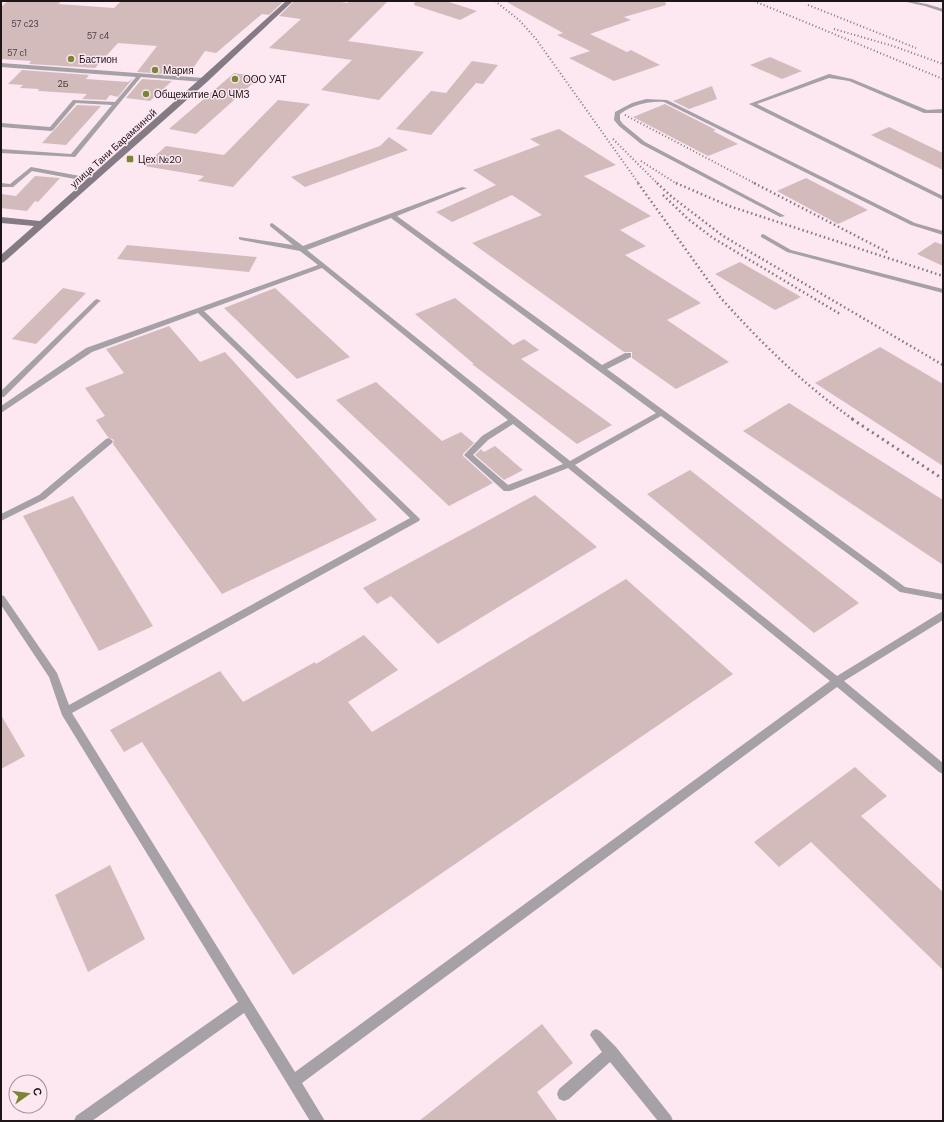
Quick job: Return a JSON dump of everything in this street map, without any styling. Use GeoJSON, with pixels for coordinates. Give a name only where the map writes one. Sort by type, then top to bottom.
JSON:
{"type":"FeatureCollection","features":[{"type":"Feature","properties":{"kind":"street","name":"улица Тани Барамзиной"},"geometry":{"type":"LineString","coordinates":[[1,260],[204,80],[290,1]]}},
{"type":"Feature","properties":{"kind":"street"},"geometry":{"type":"LineString","coordinates":[[1,220],[42,224]]}},
{"type":"Feature","properties":{"kind":"lane"},"geometry":{"type":"LineString","coordinates":[[904,1],[926,5],[943,11]]}},
{"type":"Feature","properties":{"kind":"lane"},"geometry":{"type":"LineString","coordinates":[[922,1],[926,5]]}},
{"type":"Feature","properties":{"kind":"lane"},"geometry":{"type":"LineString","coordinates":[[1,65],[204,80]]}},
{"type":"Feature","properties":{"kind":"lane"},"geometry":{"type":"LineString","coordinates":[[1,151],[73,156],[140,75]]}},
{"type":"Feature","properties":{"kind":"lane"},"geometry":{"type":"LineString","coordinates":[[943,111],[926,112],[850,80],[829,76],[752,104],[943,198]]}},
{"type":"Feature","properties":{"kind":"lane"},"geometry":{"type":"LineString","coordinates":[[782,216],[643,143],[620,125],[617,120],[617,113],[644,102],[655,100],[665,101],[913,224],[943,233]]}},
{"type":"Feature","properties":{"kind":"lane"},"geometry":{"type":"LineString","coordinates":[[1,125],[51,129],[75,101],[116,104]]}},
{"type":"Feature","properties":{"kind":"lane"},"geometry":{"type":"LineString","coordinates":[[1,186],[11,186],[31,169],[91,180]]}},
{"type":"Feature","properties":{"kind":"lane"},"geometry":{"type":"LineString","coordinates":[[241,238],[302,249],[464,188]]}},
{"type":"Feature","properties":{"kind":"lane"},"geometry":{"type":"LineString","coordinates":[[392,215],[903,590],[943,597]]}},
{"type":"Feature","properties":{"kind":"lane"},"geometry":{"type":"LineString","coordinates":[[272,225],[837,681],[943,769]]}},
{"type":"Feature","properties":{"kind":"lane"},"geometry":{"type":"LineString","coordinates":[[763,236],[789,251],[943,291]]}},
{"type":"Feature","properties":{"kind":"lane"},"geometry":{"type":"LineString","coordinates":[[1,410],[88,350],[322,266]]}},
{"type":"Feature","properties":{"kind":"lane"},"geometry":{"type":"LineString","coordinates":[[1,395],[97,301]]}},
{"type":"Feature","properties":{"kind":"lane"},"geometry":{"type":"LineString","coordinates":[[66,712],[416,519],[199,310]]}},
{"type":"Feature","properties":{"kind":"lane"},"geometry":{"type":"LineString","coordinates":[[602,369],[628,355]]}},
{"type":"Feature","properties":{"kind":"lane"},"geometry":{"type":"LineString","coordinates":[[514,420],[485,438],[468,454],[507,488],[569,465],[661,413]]}},
{"type":"Feature","properties":{"kind":"lane"},"geometry":{"type":"LineString","coordinates":[[1,518],[42,497],[109,441]]}},
{"type":"Feature","properties":{"kind":"lane"},"geometry":{"type":"LineString","coordinates":[[1,598],[54,676],[66,712],[318,1121]]}},
{"type":"Feature","properties":{"kind":"lane"},"geometry":{"type":"LineString","coordinates":[[293,1081],[837,681],[943,615]]}},
{"type":"Feature","properties":{"kind":"lane"},"geometry":{"type":"LineString","coordinates":[[81,1121],[246,1004]]}},
{"type":"Feature","properties":{"kind":"lane"},"geometry":{"type":"LineString","coordinates":[[596,1035],[666,1121]]}},
{"type":"Feature","properties":{"kind":"lane"},"geometry":{"type":"LineString","coordinates":[[564,1094],[611,1052]]}},
{"type":"Feature","properties":{"kind":"building"},"geometry":{"type":"Polygon","coordinates":[[[8,1],[62,1],[58,4],[114,8],[121,1],[284,1],[269,15],[262,14],[216,53],[205,51],[189,74],[181,73],[179,75],[137,72],[157,46],[118,43],[95,68],[29,64],[31,61],[1,59],[1,7],[8,1]]]}},
{"type":"Feature","properties":{"kind":"building"},"geometry":{"type":"Polygon","coordinates":[[[294,1],[335,1],[348,3],[348,1],[388,1],[348,41],[424,52],[379,100],[321,90],[352,60],[269,48],[301,19],[279,16],[294,1]]]}},
{"type":"Feature","properties":{"kind":"building"},"geometry":{"type":"Polygon","coordinates":[[[415,1],[446,1],[477,11],[460,20],[414,5],[415,1]]]}},
{"type":"Feature","properties":{"kind":"building"},"geometry":{"type":"Polygon","coordinates":[[[505,1],[665,1],[666,5],[624,17],[631,20],[590,34],[627,52],[631,50],[660,65],[614,81],[569,58],[590,51],[557,35],[563,33],[505,1]]]}},
{"type":"Feature","properties":{"kind":"building"},"geometry":{"type":"Polygon","coordinates":[[[770,57],[802,71],[782,79],[750,65],[770,57]]]}},
{"type":"Feature","properties":{"kind":"building"},"geometry":{"type":"Polygon","coordinates":[[[472,61],[498,65],[483,84],[476,83],[431,135],[396,129],[431,91],[446,93],[472,61]]]}},
{"type":"Feature","properties":{"kind":"building"},"geometry":{"type":"Polygon","coordinates":[[[22,70],[89,75],[86,79],[128,82],[133,78],[118,97],[110,95],[106,100],[82,99],[87,94],[38,91],[39,89],[20,88],[23,85],[8,84],[22,70]]]}},
{"type":"Feature","properties":{"kind":"building"},"geometry":{"type":"Polygon","coordinates":[[[234,73],[260,77],[196,134],[169,129],[234,73]]]}},
{"type":"Feature","properties":{"kind":"building","name":"Общежитие АО ЧМЗ"},"geometry":{"type":"Polygon","coordinates":[[[142,79],[172,81],[150,101],[126,98],[142,79]]]}},
{"type":"Feature","properties":{"kind":"building"},"geometry":{"type":"Polygon","coordinates":[[[712,86],[717,99],[689,109],[673,101],[712,86]]]}},
{"type":"Feature","properties":{"kind":"building"},"geometry":{"type":"Polygon","coordinates":[[[278,100],[310,104],[233,187],[198,181],[204,176],[144,166],[166,146],[224,155],[278,100]]]}},
{"type":"Feature","properties":{"kind":"building"},"geometry":{"type":"Polygon","coordinates":[[[665,104],[716,130],[713,131],[738,144],[708,156],[633,117],[665,104]]]}},
{"type":"Feature","properties":{"kind":"building"},"geometry":{"type":"Polygon","coordinates":[[[77,105],[101,106],[66,145],[42,143],[77,105]]]}},
{"type":"Feature","properties":{"kind":"building"},"geometry":{"type":"Polygon","coordinates":[[[889,127],[943,153],[943,170],[871,135],[889,127]]]}},
{"type":"Feature","properties":{"kind":"building"},"geometry":{"type":"Polygon","coordinates":[[[559,129],[616,165],[584,176],[651,216],[620,230],[646,246],[625,255],[701,303],[667,320],[729,362],[676,389],[632,358],[632,352],[624,352],[472,243],[542,215],[512,195],[452,222],[436,212],[496,185],[473,170],[540,145],[530,139],[559,129]]]}},
{"type":"Feature","properties":{"kind":"building"},"geometry":{"type":"Polygon","coordinates":[[[389,137],[408,150],[305,187],[291,177],[380,146],[389,137]]]}},
{"type":"Feature","properties":{"kind":"building"},"geometry":{"type":"Polygon","coordinates":[[[35,176],[60,178],[38,202],[35,201],[27,211],[1,208],[1,194],[16,196],[35,176]]]}},
{"type":"Feature","properties":{"kind":"building"},"geometry":{"type":"Polygon","coordinates":[[[806,178],[868,210],[838,224],[777,191],[806,178]]]}},
{"type":"Feature","properties":{"kind":"building"},"geometry":{"type":"Polygon","coordinates":[[[935,242],[943,245],[943,266],[917,254],[935,242]]]}},
{"type":"Feature","properties":{"kind":"building"},"geometry":{"type":"Polygon","coordinates":[[[127,245],[257,257],[249,272],[117,259],[127,245]]]}},
{"type":"Feature","properties":{"kind":"building"},"geometry":{"type":"Polygon","coordinates":[[[740,262],[801,297],[775,310],[715,274],[740,262]]]}},
{"type":"Feature","properties":{"kind":"building"},"geometry":{"type":"Polygon","coordinates":[[[63,288],[86,293],[36,344],[12,339],[63,288]]]}},
{"type":"Feature","properties":{"kind":"building"},"geometry":{"type":"Polygon","coordinates":[[[275,288],[350,357],[297,379],[224,308],[275,288]]]}},
{"type":"Feature","properties":{"kind":"building"},"geometry":{"type":"Polygon","coordinates":[[[455,298],[513,345],[524,339],[539,350],[521,359],[612,425],[577,444],[472,364],[474,364],[415,314],[455,298]]]}},
{"type":"Feature","properties":{"kind":"building"},"geometry":{"type":"Polygon","coordinates":[[[169,326],[200,362],[225,352],[377,520],[222,594],[113,444],[114,440],[108,437],[96,420],[105,416],[85,388],[124,373],[106,349],[169,326]]]}},
{"type":"Feature","properties":{"kind":"building"},"geometry":{"type":"Polygon","coordinates":[[[880,347],[943,384],[943,466],[815,383],[880,347]]]}},
{"type":"Feature","properties":{"kind":"building"},"geometry":{"type":"Polygon","coordinates":[[[376,382],[442,441],[461,432],[474,443],[463,454],[463,456],[493,483],[449,506],[336,400],[376,382]]]}},
{"type":"Feature","properties":{"kind":"building"},"geometry":{"type":"Polygon","coordinates":[[[789,403],[943,500],[943,565],[743,431],[789,403]]]}},
{"type":"Feature","properties":{"kind":"building"},"geometry":{"type":"Polygon","coordinates":[[[495,446],[523,470],[504,480],[475,455],[481,449],[484,452],[495,446]]]}},
{"type":"Feature","properties":{"kind":"building"},"geometry":{"type":"Polygon","coordinates":[[[690,470],[859,603],[814,633],[647,494],[690,470]]]}},
{"type":"Feature","properties":{"kind":"building"},"geometry":{"type":"Polygon","coordinates":[[[535,495],[597,547],[438,644],[391,596],[377,604],[363,588],[535,495]]]}},
{"type":"Feature","properties":{"kind":"building"},"geometry":{"type":"Polygon","coordinates":[[[73,496],[153,626],[99,651],[23,516],[73,496]]]}},
{"type":"Feature","properties":{"kind":"building"},"geometry":{"type":"Polygon","coordinates":[[[626,579],[733,674],[293,975],[142,742],[124,752],[110,730],[220,671],[243,702],[315,662],[316,664],[364,635],[398,670],[348,702],[372,732],[626,579]]]}},
{"type":"Feature","properties":{"kind":"building"},"geometry":{"type":"Polygon","coordinates":[[[1,715],[25,756],[1,769],[1,715]]]}},
{"type":"Feature","properties":{"kind":"building"},"geometry":{"type":"Polygon","coordinates":[[[855,767],[887,796],[861,816],[943,892],[943,970],[811,842],[779,867],[754,842],[855,767]]]}},
{"type":"Feature","properties":{"kind":"building"},"geometry":{"type":"Polygon","coordinates":[[[110,865],[145,939],[88,972],[55,895],[110,865]]]}},
{"type":"Feature","properties":{"kind":"building"},"geometry":{"type":"Polygon","coordinates":[[[542,1024],[573,1063],[537,1092],[558,1121],[419,1121],[542,1024]]]}},
{"type":"Feature","properties":{"kind":"railway"},"geometry":{"type":"LineString","coordinates":[[495,1],[519,20],[536,39],[639,184]]}},
{"type":"Feature","properties":{"kind":"railway"},"geometry":{"type":"LineString","coordinates":[[754,1],[943,79]]}},
{"type":"Feature","properties":{"kind":"railway"},"geometry":{"type":"LineString","coordinates":[[808,5],[916,48]]}},
{"type":"Feature","properties":{"kind":"railway"},"geometry":{"type":"LineString","coordinates":[[834,29],[893,46],[943,64]]}},
{"type":"Feature","properties":{"kind":"railway"},"geometry":{"type":"LineString","coordinates":[[625,115],[756,184]]}},
{"type":"Feature","properties":{"kind":"railway"},"geometry":{"type":"LineString","coordinates":[[613,139],[657,183]]}},
{"type":"Feature","properties":{"kind":"railway"},"geometry":{"type":"LineString","coordinates":[[641,161],[677,184]]}},
{"type":"Feature","properties":{"kind":"railway"},"geometry":{"type":"LineString","coordinates":[[638,183],[720,297],[735,314],[800,378],[854,420]]}},
{"type":"Feature","properties":{"kind":"railway"},"geometry":{"type":"LineString","coordinates":[[657,183],[672,197],[723,236],[943,365]]}},
{"type":"Feature","properties":{"kind":"railway"},"geometry":{"type":"LineString","coordinates":[[676,183],[729,206],[943,276]]}},
{"type":"Feature","properties":{"kind":"railway"},"geometry":{"type":"LineString","coordinates":[[754,183],[889,253]]}},
{"type":"Feature","properties":{"kind":"railway"},"geometry":{"type":"LineString","coordinates":[[663,195],[688,219],[713,238],[840,314]]}},
{"type":"Feature","properties":{"kind":"railway"},"geometry":{"type":"LineString","coordinates":[[852,419],[943,479]]}},
{"type":"Feature","properties":{"kind":"place","name":"Бастион"},"geometry":{"type":"Point","coordinates":[71,59]}},
{"type":"Feature","properties":{"kind":"place","name":"Мария"},"geometry":{"type":"Point","coordinates":[155,70]}},
{"type":"Feature","properties":{"kind":"place","name":"ООО УАТ"},"geometry":{"type":"Point","coordinates":[235,79]}},
{"type":"Feature","properties":{"kind":"place","name":"Общежитие АО ЧМЗ"},"geometry":{"type":"Point","coordinates":[146,94]}},
{"type":"Feature","properties":{"kind":"place","name":"Цех №20"},"geometry":{"type":"Point","coordinates":[130,159]}}]}
